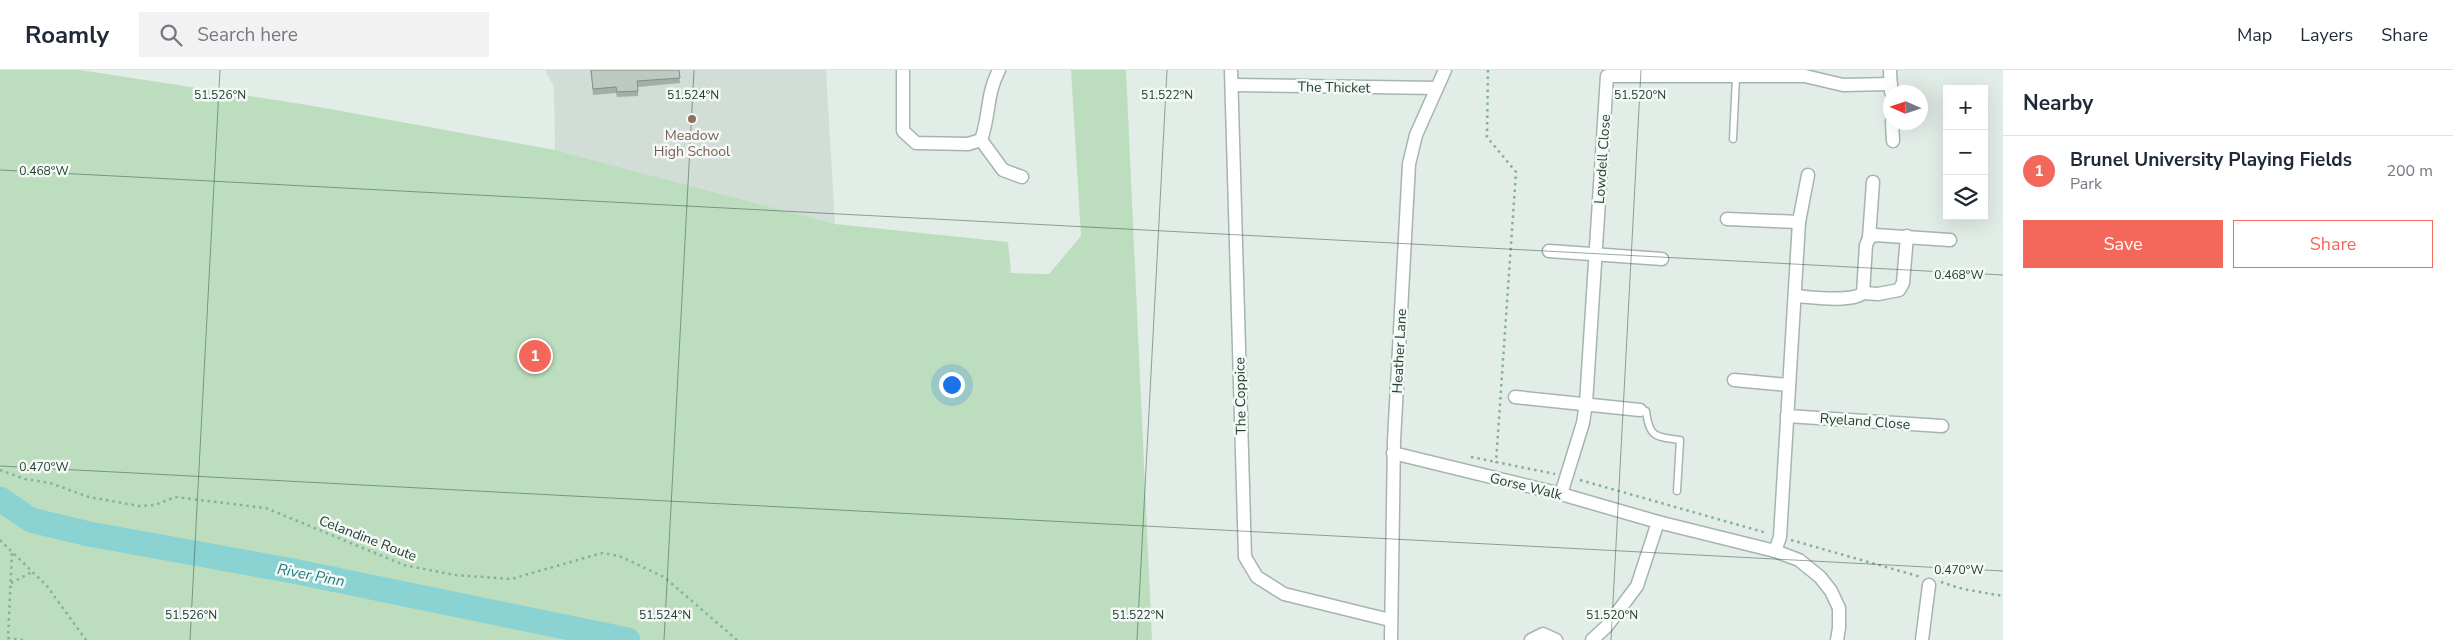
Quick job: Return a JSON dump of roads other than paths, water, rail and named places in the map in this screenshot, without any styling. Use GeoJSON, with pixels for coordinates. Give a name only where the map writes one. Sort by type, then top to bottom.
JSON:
{"type":"FeatureCollection","features":[{"type":"Feature","properties":{"kind":"street"},"geometry":{"type":"LineString","coordinates":[[902,70],[902,131],[916,143],[968,144],[981,140]]}},
{"type":"Feature","properties":{"kind":"street"},"geometry":{"type":"LineString","coordinates":[[981,140],[985,130],[990,87],[999,70]]}},
{"type":"Feature","properties":{"kind":"street","name":"The Coppice"},"geometry":{"type":"LineString","coordinates":[[1231,70],[1245,557],[1257,578],[1284,594],[1390,620]]}},
{"type":"Feature","properties":{"kind":"street","name":"Heather Lane"},"geometry":{"type":"LineString","coordinates":[[1391,640],[1393,454],[1409,164],[1416,135],[1445,70]]}},
{"type":"Feature","properties":{"kind":"street","name":"Lowdell Close"},"geometry":{"type":"LineString","coordinates":[[1890,70],[1891,85]]}},
{"type":"Feature","properties":{"kind":"street","name":"Lowdell Close"},"geometry":{"type":"LineString","coordinates":[[1561,494],[1583,423],[1586,404],[1607,76],[1805,76],[1843,85],[1883,88]]}},
{"type":"Feature","properties":{"kind":"street","name":"The Thicket"},"geometry":{"type":"LineString","coordinates":[[1232,85],[1436,88]]}},
{"type":"Feature","properties":{"kind":"street"},"geometry":{"type":"LineString","coordinates":[[1892,130],[1893,141]]}},
{"type":"Feature","properties":{"kind":"street"},"geometry":{"type":"LineString","coordinates":[[981,140],[1004,170],[1022,178]]}},
{"type":"Feature","properties":{"kind":"street"},"geometry":{"type":"LineString","coordinates":[[1776,551],[1780,537],[1799,222],[1808,175]]}},
{"type":"Feature","properties":{"kind":"street"},"geometry":{"type":"LineString","coordinates":[[1863,293],[1873,182]]}},
{"type":"Feature","properties":{"kind":"street"},"geometry":{"type":"LineString","coordinates":[[1727,219],[1799,222]]}},
{"type":"Feature","properties":{"kind":"street"},"geometry":{"type":"LineString","coordinates":[[1869,238],[1875,235],[1950,240]]}},
{"type":"Feature","properties":{"kind":"street"},"geometry":{"type":"LineString","coordinates":[[1795,296],[1850,298],[1863,293],[1890,294],[1899,290],[1903,283],[1907,236]]}},
{"type":"Feature","properties":{"kind":"street"},"geometry":{"type":"LineString","coordinates":[[1549,251],[1662,259]]}},
{"type":"Feature","properties":{"kind":"street"},"geometry":{"type":"LineString","coordinates":[[1734,380],[1789,385]]}},
{"type":"Feature","properties":{"kind":"street"},"geometry":{"type":"LineString","coordinates":[[1515,397],[1640,410]]}},
{"type":"Feature","properties":{"kind":"street","name":"Ryeland Close"},"geometry":{"type":"LineString","coordinates":[[1787,416],[1942,426]]}},
{"type":"Feature","properties":{"kind":"street","name":"Gorse Walk"},"geometry":{"type":"LineString","coordinates":[[1393,454],[1561,494],[1658,522],[1776,551],[1799,560],[1820,577],[1831,591],[1839,608],[1837,640]]}},
{"type":"Feature","properties":{"kind":"street"},"geometry":{"type":"LineString","coordinates":[[1592,640],[1607,626],[1637,586],[1658,522]]}},
{"type":"Feature","properties":{"kind":"street"},"geometry":{"type":"LineString","coordinates":[[1922,640],[1930,584]]}},
{"type":"Feature","properties":{"kind":"street"},"geometry":{"type":"LineString","coordinates":[[1531,640],[1543,634],[1556,640]]}},
{"type":"Feature","properties":{"kind":"lane"},"geometry":{"type":"LineString","coordinates":[[1733,139],[1736,77]]}},
{"type":"Feature","properties":{"kind":"lane"},"geometry":{"type":"LineString","coordinates":[[1640,410],[1646,411],[1651,432],[1656,436],[1680,440],[1677,491]]}},
{"type":"Feature","properties":{"kind":"waterway","name":"River Pinn"},"geometry":{"type":"LineString","coordinates":[[0,499],[31,520],[89,534],[293,571],[628,640]]}},
{"type":"Feature","properties":{"kind":"place","name":"Meadow High School"},"geometry":{"type":"Point","coordinates":[692,119]}},
{"type":"Feature","properties":{"kind":"place","name":"Brunel University Playing Fields"},"geometry":{"type":"Point","coordinates":[535,356]}}]}
